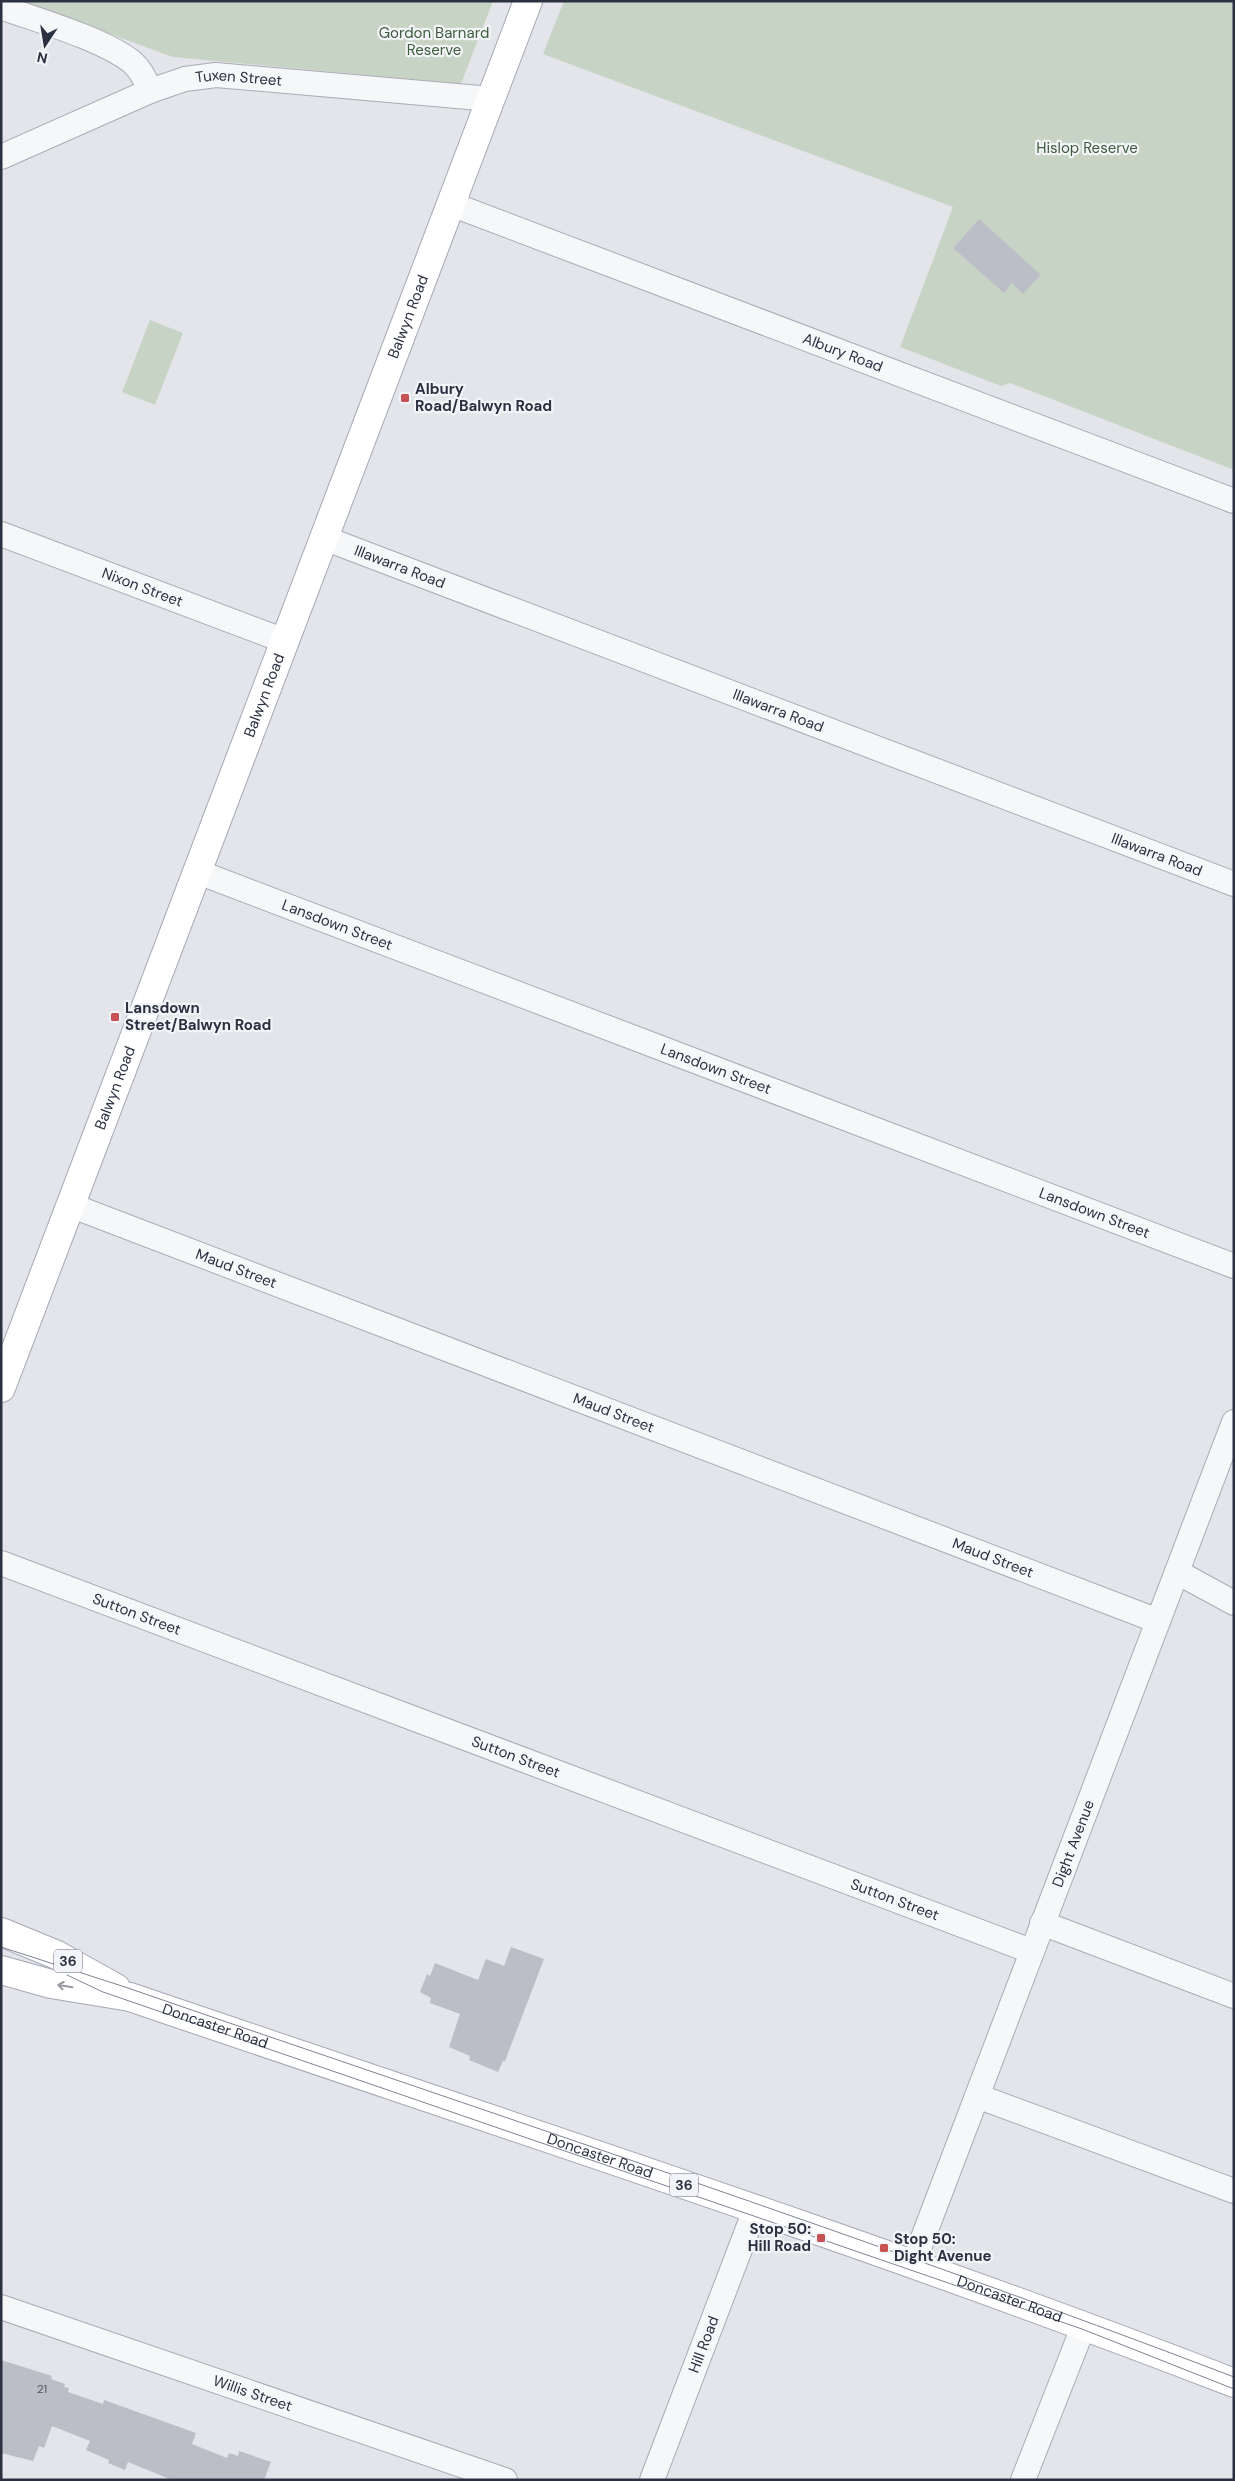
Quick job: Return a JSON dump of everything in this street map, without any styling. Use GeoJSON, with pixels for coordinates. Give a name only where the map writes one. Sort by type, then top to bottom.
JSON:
{"type":"FeatureCollection","features":[{"type":"Feature","properties":{"kind":"main road","name":"Balwyn Road"},"geometry":{"type":"LineString","coordinates":[[1,1388],[528,1]]}},
{"type":"Feature","properties":{"kind":"main road","name":"Doncaster Road"},"geometry":{"type":"LineString","coordinates":[[1,1932],[57,1955],[130,1997]]}},
{"type":"Feature","properties":{"kind":"main road","name":"Doncaster Road"},"geometry":{"type":"LineString","coordinates":[[1,1970],[51,1984],[130,1997],[913,2264],[1084,2325],[1234,2383]]}},
{"type":"Feature","properties":{"kind":"street"},"geometry":{"type":"LineString","coordinates":[[1,7],[92,41],[121,55],[140,70],[150,91]]}},
{"type":"Feature","properties":{"kind":"street","name":"Tuxen Street"},"geometry":{"type":"LineString","coordinates":[[1,157],[150,91],[185,79],[216,75],[491,99]]}},
{"type":"Feature","properties":{"kind":"street","name":"Albury Road"},"geometry":{"type":"LineString","coordinates":[[451,204],[1234,501]]}},
{"type":"Feature","properties":{"kind":"street","name":"Nixon Street"},"geometry":{"type":"LineString","coordinates":[[1,534],[285,641]]}},
{"type":"Feature","properties":{"kind":"street","name":"Illawarra Road"},"geometry":{"type":"LineString","coordinates":[[324,538],[1234,884]]}},
{"type":"Feature","properties":{"kind":"street","name":"Lansdown Street"},"geometry":{"type":"LineString","coordinates":[[198,872],[1234,1266]]}},
{"type":"Feature","properties":{"kind":"street","name":"Maud Street"},"geometry":{"type":"LineString","coordinates":[[70,1205],[1158,1621]]}},
{"type":"Feature","properties":{"kind":"street","name":"Dight Avenue"},"geometry":{"type":"LineString","coordinates":[[913,2264],[1234,1422]]}},
{"type":"Feature","properties":{"kind":"street","name":"Sutton Street"},"geometry":{"type":"LineString","coordinates":[[1,1563],[1032,1951]]}},
{"type":"Feature","properties":{"kind":"street"},"geometry":{"type":"LineString","coordinates":[[1173,1581],[1230,1602]]}},
{"type":"Feature","properties":{"kind":"street"},"geometry":{"type":"LineString","coordinates":[[1042,1923],[1234,1996]]}},
{"type":"Feature","properties":{"kind":"street"},"geometry":{"type":"LineString","coordinates":[[977,2096],[1234,2191]]}},
{"type":"Feature","properties":{"kind":"street","name":"Hill Road"},"geometry":{"type":"LineString","coordinates":[[652,2480],[755,2210]]}},
{"type":"Feature","properties":{"kind":"street","name":"Willis Street"},"geometry":{"type":"LineString","coordinates":[[1,2307],[505,2480]]}},
{"type":"Feature","properties":{"kind":"street"},"geometry":{"type":"LineString","coordinates":[[1024,2480],[1084,2325]]}},
{"type":"Feature","properties":{"kind":"green space","name":"Gordon Barnard Reserve"},"geometry":{"type":"Polygon","coordinates":[[[20,1],[493,1],[461,84],[173,57],[20,1]]]}},
{"type":"Feature","properties":{"kind":"green space","name":"Hislop Reserve"},"geometry":{"type":"Polygon","coordinates":[[[564,1],[1234,1],[1234,470],[1010,383],[1001,386],[900,347],[953,207],[543,54],[564,1]]]}},
{"type":"Feature","properties":{"kind":"green space"},"geometry":{"type":"Polygon","coordinates":[[[150,320],[183,333],[155,405],[122,392],[150,320]]]}},
{"type":"Feature","properties":{"kind":"building"},"geometry":{"type":"Polygon","coordinates":[[[979,219],[1041,275],[1023,294],[1012,283],[1004,293],[953,248],[979,219]]]}},
{"type":"Feature","properties":{"kind":"building"},"geometry":{"type":"Polygon","coordinates":[[[511,1947],[544,1959],[505,2061],[503,2061],[498,2072],[469,2060],[470,2056],[449,2047],[460,2014],[430,2003],[431,1998],[420,1992],[427,1974],[430,1976],[435,1963],[478,1980],[486,1959],[504,1966],[511,1947]]]}},
{"type":"Feature","properties":{"kind":"building"},"geometry":{"type":"Polygon","coordinates":[[[1,2360],[52,2376],[51,2379],[65,2384],[64,2387],[69,2388],[68,2392],[103,2404],[104,2400],[196,2433],[192,2444],[227,2458],[229,2453],[238,2456],[239,2451],[271,2462],[264,2480],[172,2480],[128,2462],[125,2470],[108,2463],[109,2460],[86,2450],[90,2441],[52,2426],[44,2448],[39,2446],[33,2461],[1,2453],[1,2360]]]}},
{"type":"Feature","properties":{"kind":"tram line"},"geometry":{"type":"LineString","coordinates":[[1,1947],[125,1987],[820,2226],[1096,2325],[1234,2377]]}},
{"type":"Feature","properties":{"kind":"tram line"},"geometry":{"type":"LineString","coordinates":[[67,1975],[103,1992],[1082,2329],[1234,2389]]}},
{"type":"Feature","properties":{"kind":"place","name":"Albury Road/Balwyn Road"},"geometry":{"type":"Point","coordinates":[405,398]}},
{"type":"Feature","properties":{"kind":"place","name":"Lansdown Street/Balwyn Road"},"geometry":{"type":"Point","coordinates":[115,1017]}},
{"type":"Feature","properties":{"kind":"place","name":"Stop 50: Hill Road"},"geometry":{"type":"Point","coordinates":[821,2238]}},
{"type":"Feature","properties":{"kind":"place","name":"Stop 50: Dight Avenue"},"geometry":{"type":"Point","coordinates":[884,2248]}}]}
